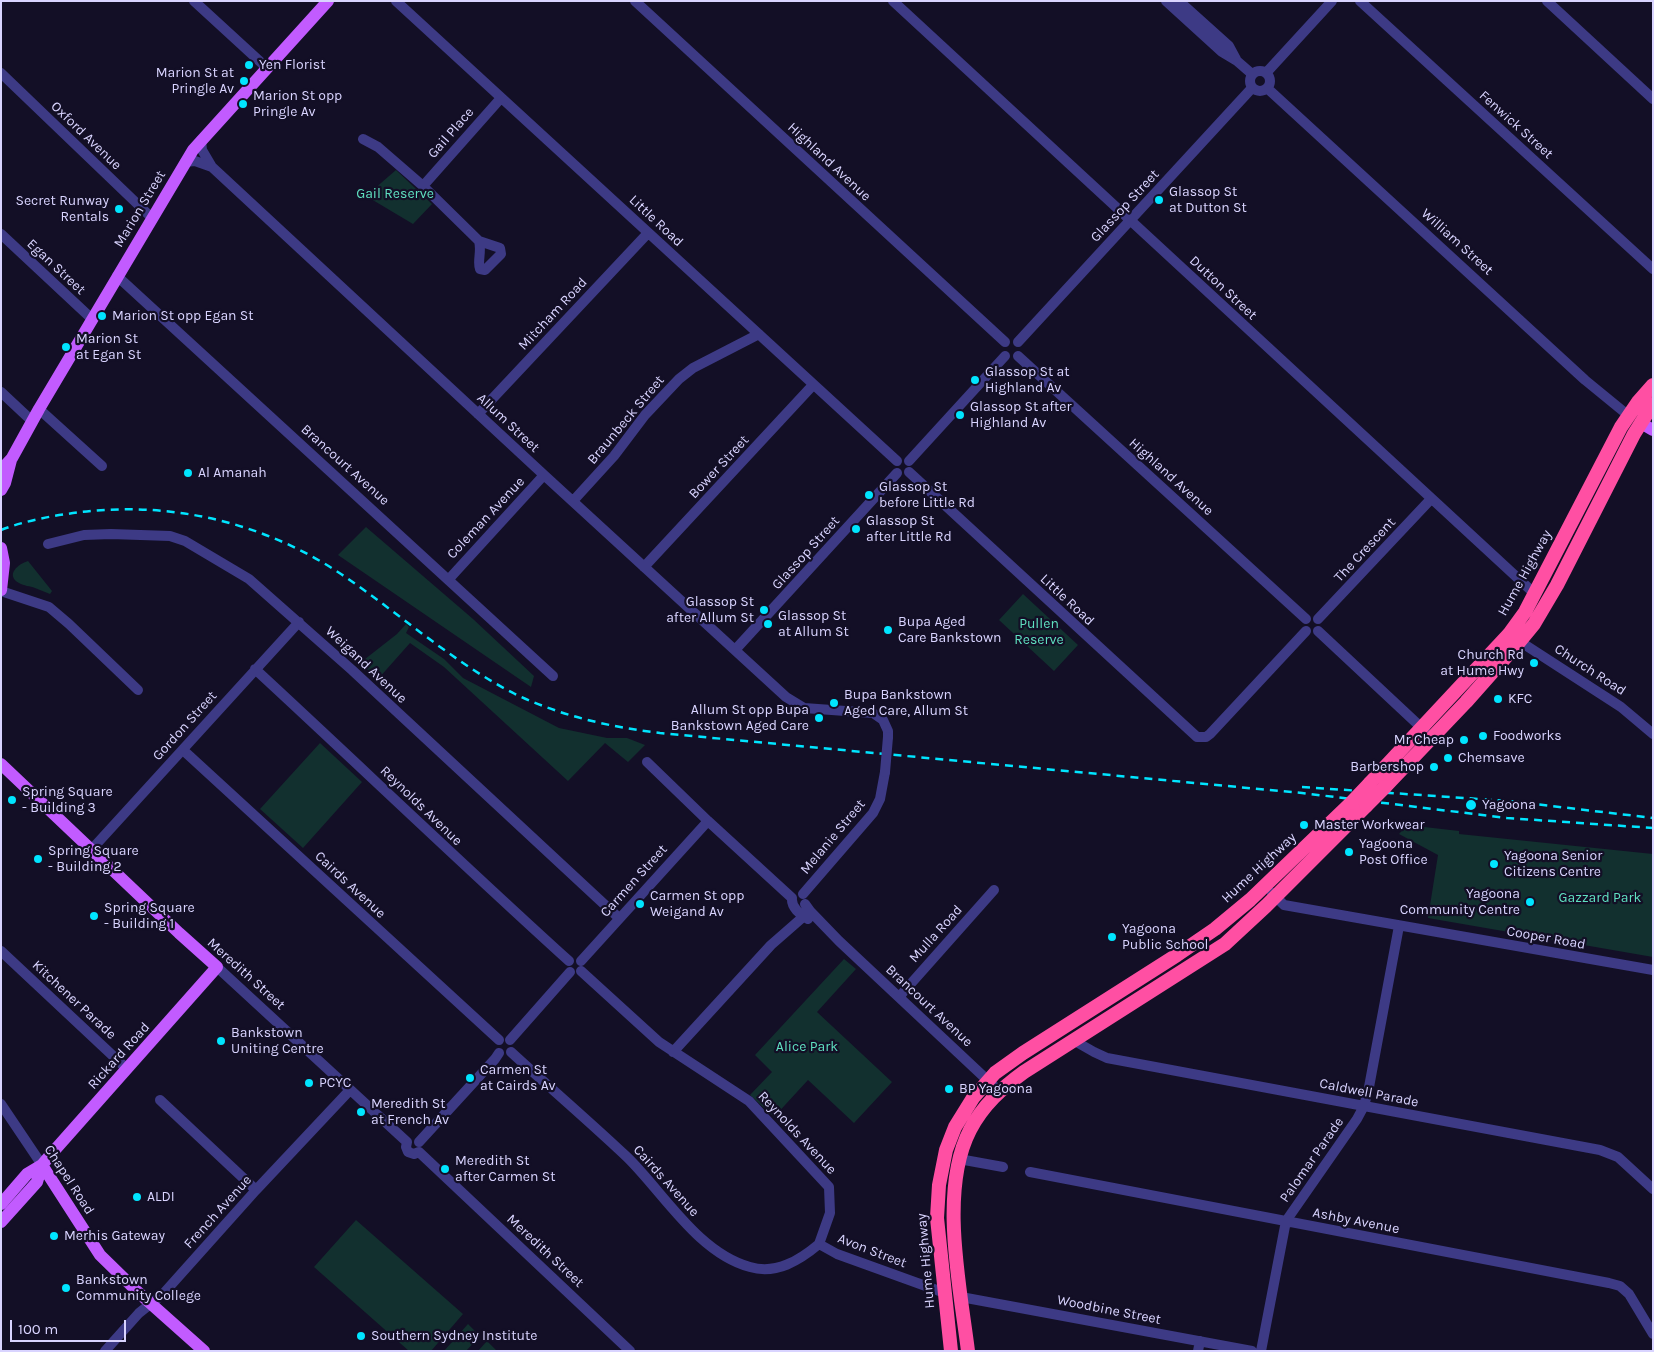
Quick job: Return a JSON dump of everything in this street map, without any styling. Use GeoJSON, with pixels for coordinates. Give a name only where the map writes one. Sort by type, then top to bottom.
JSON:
{"type":"FeatureCollection","features":[{"type":"Feature","properties":{"kind":"highway","name":"Hume Highway"},"geometry":{"type":"LineString","coordinates":[[1641,423],[1638,402],[1653,385]]}},
{"type":"Feature","properties":{"kind":"highway","name":"Hume Highway"},"geometry":{"type":"LineString","coordinates":[[951,1351],[937,1218],[944,1159],[949,1140],[961,1114],[995,1072],[1198,942],[1235,913],[1351,803],[1421,727],[1514,638],[1534,624],[1557,585],[1615,471],[1653,404]]}},
{"type":"Feature","properties":{"kind":"highway","name":"Hume Highway"},"geometry":{"type":"LineString","coordinates":[[968,1351],[954,1228],[954,1199],[959,1159],[970,1130],[982,1111],[999,1091],[1024,1072],[1213,952],[1239,932],[1432,738],[1514,638],[1525,612],[1608,450],[1641,423]]}},
{"type":"Feature","properties":{"kind":"main road","name":"Marion Street"},"geometry":{"type":"LineString","coordinates":[[1,490],[5,483],[12,458],[32,421],[186,162],[201,140],[328,1]]}},
{"type":"Feature","properties":{"kind":"main road","name":"Marion Street"},"geometry":{"type":"LineString","coordinates":[[1,470],[12,458]]}},
{"type":"Feature","properties":{"kind":"main road"},"geometry":{"type":"LineString","coordinates":[[1,548],[4,563],[1,590]]}},
{"type":"Feature","properties":{"kind":"main road","name":"Meredith Street"},"geometry":{"type":"LineString","coordinates":[[1,764],[217,967]]}},
{"type":"Feature","properties":{"kind":"main road","name":"Rickard Road"},"geometry":{"type":"LineString","coordinates":[[1,1204],[27,1174],[42,1165],[217,967]]}},
{"type":"Feature","properties":{"kind":"main road","name":"Rickard Road"},"geometry":{"type":"LineString","coordinates":[[1,1222],[37,1182],[42,1165]]}},
{"type":"Feature","properties":{"kind":"main road","name":"Chapel Road"},"geometry":{"type":"LineString","coordinates":[[42,1165],[100,1255],[118,1274],[204,1351]]}},
{"type":"Feature","properties":{"kind":"street"},"geometry":{"type":"LineString","coordinates":[[194,1],[266,68]]}},
{"type":"Feature","properties":{"kind":"street","name":"Little Road"},"geometry":{"type":"LineString","coordinates":[[396,1],[897,461]]}},
{"type":"Feature","properties":{"kind":"street","name":"Highland Avenue"},"geometry":{"type":"LineString","coordinates":[[634,1],[1005,342]]}},
{"type":"Feature","properties":{"kind":"street","name":"Dutton Street"},"geometry":{"type":"LineString","coordinates":[[893,1],[1535,594]]}},
{"type":"Feature","properties":{"kind":"street"},"geometry":{"type":"LineString","coordinates":[[1166,1],[1222,52],[1237,61],[1252,74]]}},
{"type":"Feature","properties":{"kind":"street"},"geometry":{"type":"LineString","coordinates":[[1179,1],[1228,46],[1237,61]]}},
{"type":"Feature","properties":{"kind":"street"},"geometry":{"type":"LineString","coordinates":[[1266,73],[1332,1]]}},
{"type":"Feature","properties":{"kind":"street","name":"Fenwick Street"},"geometry":{"type":"LineString","coordinates":[[1360,1],[1653,269]]}},
{"type":"Feature","properties":{"kind":"street"},"geometry":{"type":"LineString","coordinates":[[1547,1],[1653,99]]}},
{"type":"Feature","properties":{"kind":"street"},"geometry":{"type":"LineString","coordinates":[[1261,71],[1266,73],[1270,79],[1267,88],[1258,91],[1252,88],[1250,82],[1252,74],[1261,71]]}},
{"type":"Feature","properties":{"kind":"street","name":"Oxford Avenue"},"geometry":{"type":"LineString","coordinates":[[1,73],[152,218]]}},
{"type":"Feature","properties":{"kind":"street","name":"Glassop Street"},"geometry":{"type":"LineString","coordinates":[[1018,342],[1252,88]]}},
{"type":"Feature","properties":{"kind":"street","name":"William Street"},"geometry":{"type":"LineString","coordinates":[[1267,88],[1592,386],[1641,423]]}},
{"type":"Feature","properties":{"kind":"street","name":"Gail Place"},"geometry":{"type":"LineString","coordinates":[[422,186],[500,98]]}},
{"type":"Feature","properties":{"kind":"street"},"geometry":{"type":"LineString","coordinates":[[363,139],[378,147],[479,241]]}},
{"type":"Feature","properties":{"kind":"street","name":"Allum Street"},"geometry":{"type":"LineString","coordinates":[[201,140],[202,150],[212,167],[786,697]]}},
{"type":"Feature","properties":{"kind":"street"},"geometry":{"type":"LineString","coordinates":[[186,162],[195,161],[212,167]]}},
{"type":"Feature","properties":{"kind":"street","name":"Mitcham Road"},"geometry":{"type":"LineString","coordinates":[[478,414],[648,233]]}},
{"type":"Feature","properties":{"kind":"street","name":"Egan Street"},"geometry":{"type":"LineString","coordinates":[[1,234],[92,319]]}},
{"type":"Feature","properties":{"kind":"street","name":"Brancourt Avenue"},"geometry":{"type":"LineString","coordinates":[[118,276],[553,676]]}},
{"type":"Feature","properties":{"kind":"street","name":"Braunbeck Street"},"geometry":{"type":"LineString","coordinates":[[573,501],[614,456],[645,415],[679,379],[693,368],[758,334]]}},
{"type":"Feature","properties":{"kind":"street"},"geometry":{"type":"LineString","coordinates":[[1010,340],[1018,342],[1021,350],[1018,356],[1013,359],[1005,356],[1002,349],[1005,342],[1010,340]]}},
{"type":"Feature","properties":{"kind":"street"},"geometry":{"type":"LineString","coordinates":[[909,461],[1005,356]]}},
{"type":"Feature","properties":{"kind":"street","name":"Highland Avenue"},"geometry":{"type":"LineString","coordinates":[[1018,356],[1306,619]]}},
{"type":"Feature","properties":{"kind":"street","name":"Bower Street"},"geometry":{"type":"LineString","coordinates":[[644,567],[813,385]]}},
{"type":"Feature","properties":{"kind":"street"},"geometry":{"type":"LineString","coordinates":[[1,392],[32,421]]}},
{"type":"Feature","properties":{"kind":"street"},"geometry":{"type":"LineString","coordinates":[[39,409],[102,466]]}},
{"type":"Feature","properties":{"kind":"street"},"geometry":{"type":"LineString","coordinates":[[901,459],[909,461],[911,465],[909,472],[905,475],[897,473],[894,466],[897,461],[901,459]]}},
{"type":"Feature","properties":{"kind":"street","name":"Little Road"},"geometry":{"type":"LineString","coordinates":[[909,472],[1193,734],[1201,737],[1210,734],[1306,632]]}},
{"type":"Feature","properties":{"kind":"street","name":"Glassop Street"},"geometry":{"type":"LineString","coordinates":[[735,650],[897,473]]}},
{"type":"Feature","properties":{"kind":"street","name":"Coleman Avenue"},"geometry":{"type":"LineString","coordinates":[[449,579],[544,475]]}},
{"type":"Feature","properties":{"kind":"street","name":"The Crescent"},"geometry":{"type":"LineString","coordinates":[[1318,619],[1431,499]]}},
{"type":"Feature","properties":{"kind":"street","name":"Weigand Avenue"},"geometry":{"type":"LineString","coordinates":[[48,544],[84,535],[170,536],[185,541],[249,579],[299,622],[619,918]]}},
{"type":"Feature","properties":{"kind":"street"},"geometry":{"type":"LineString","coordinates":[[1,590],[49,607],[138,690]]}},
{"type":"Feature","properties":{"kind":"street"},"geometry":{"type":"LineString","coordinates":[[1313,617],[1318,619],[1320,624],[1318,631],[1310,634],[1306,632],[1303,627],[1306,619],[1313,617]]}},
{"type":"Feature","properties":{"kind":"street","name":"Gordon Street"},"geometry":{"type":"LineString","coordinates":[[92,849],[299,622]]}},
{"type":"Feature","properties":{"kind":"street"},"geometry":{"type":"LineString","coordinates":[[1318,631],[1432,738]]}},
{"type":"Feature","properties":{"kind":"street","name":"Church Road"},"geometry":{"type":"LineString","coordinates":[[1514,638],[1622,707],[1653,734]]}},
{"type":"Feature","properties":{"kind":"street","name":"Reynolds Avenue"},"geometry":{"type":"LineString","coordinates":[[255,669],[447,850],[569,961],[567,965],[577,968],[659,1042],[749,1101],[829,1187],[830,1213],[819,1244]]}},
{"type":"Feature","properties":{"kind":"street","name":"Melanie Street"},"geometry":{"type":"LineString","coordinates":[[786,697],[804,708],[873,713],[883,720],[888,731],[885,772],[880,799],[874,813],[804,899]]}},
{"type":"Feature","properties":{"kind":"street","name":"Cairds Avenue"},"geometry":{"type":"LineString","coordinates":[[183,750],[499,1040]]}},
{"type":"Feature","properties":{"kind":"street","name":"Brancourt Avenue"},"geometry":{"type":"LineString","coordinates":[[647,762],[793,902],[803,917],[839,941]]}},
{"type":"Feature","properties":{"kind":"street","name":"Carmen Street"},"geometry":{"type":"LineString","coordinates":[[510,1040],[708,821]]}},
{"type":"Feature","properties":{"kind":"street","name":"Cooper Road"},"geometry":{"type":"LineString","coordinates":[[1265,886],[1284,905],[1653,970]]}},
{"type":"Feature","properties":{"kind":"street","name":"Mulla Road"},"geometry":{"type":"LineString","coordinates":[[899,997],[994,890]]}},
{"type":"Feature","properties":{"kind":"street"},"geometry":{"type":"LineString","coordinates":[[793,902],[796,894],[804,899]]}},
{"type":"Feature","properties":{"kind":"street","name":"Brancourt Avenue"},"geometry":{"type":"LineString","coordinates":[[804,899],[810,911],[839,941],[999,1091]]}},
{"type":"Feature","properties":{"kind":"street"},"geometry":{"type":"LineString","coordinates":[[673,1052],[771,945],[803,917]]}},
{"type":"Feature","properties":{"kind":"street","name":"Palomar Parade"},"geometry":{"type":"LineString","coordinates":[[1261,1351],[1286,1221],[1357,1119],[1364,1106],[1399,926]]}},
{"type":"Feature","properties":{"kind":"street","name":"Kitchener Parade"},"geometry":{"type":"LineString","coordinates":[[1,951],[127,1069]]}},
{"type":"Feature","properties":{"kind":"street","name":"Meredith Street"},"geometry":{"type":"LineString","coordinates":[[217,967],[407,1142],[406,1148],[408,1152],[414,1154],[419,1147],[630,1351]]}},
{"type":"Feature","properties":{"kind":"street"},"geometry":{"type":"LineString","coordinates":[[504,1038],[510,1040],[513,1046],[512,1052],[505,1055],[499,1052],[496,1046],[499,1040],[504,1038]]}},
{"type":"Feature","properties":{"kind":"street","name":"Caldwell Parade"},"geometry":{"type":"LineString","coordinates":[[1073,1040],[1107,1058],[1600,1150],[1618,1157],[1653,1189]]}},
{"type":"Feature","properties":{"kind":"street"},"geometry":{"type":"LineString","coordinates":[[419,1147],[499,1052]]}},
{"type":"Feature","properties":{"kind":"street","name":"Cairds Avenue"},"geometry":{"type":"LineString","coordinates":[[512,1052],[628,1158],[689,1227],[728,1258],[752,1268],[771,1269],[789,1264],[804,1256],[819,1244]]}},
{"type":"Feature","properties":{"kind":"street","name":"French Avenue"},"geometry":{"type":"LineString","coordinates":[[105,1351],[139,1313],[162,1294],[350,1090]]}},
{"type":"Feature","properties":{"kind":"street"},"geometry":{"type":"LineString","coordinates":[[160,1100],[256,1190]]}},
{"type":"Feature","properties":{"kind":"street","name":"Chapel Road"},"geometry":{"type":"LineString","coordinates":[[1,1104],[42,1165]]}},
{"type":"Feature","properties":{"kind":"street"},"geometry":{"type":"LineString","coordinates":[[959,1159],[1003,1167]]}},
{"type":"Feature","properties":{"kind":"street","name":"Ashby Avenue"},"geometry":{"type":"LineString","coordinates":[[1030,1172],[1620,1286],[1629,1294],[1653,1334]]}},
{"type":"Feature","properties":{"kind":"street","name":"Avon Street"},"geometry":{"type":"LineString","coordinates":[[819,1244],[837,1254],[945,1293]]}},
{"type":"Feature","properties":{"kind":"street","name":"Woodbine Street"},"geometry":{"type":"LineString","coordinates":[[961,1297],[1200,1346],[1252,1351]]}},
{"type":"Feature","properties":{"kind":"green space","name":"Gail Reserve"},"geometry":{"type":"Polygon","coordinates":[[[396,170],[432,204],[413,224],[366,196],[396,170]]]}},
{"type":"Feature","properties":{"kind":"green space"},"geometry":{"type":"Polygon","coordinates":[[[366,527],[473,619],[534,676],[531,687],[338,555],[366,527]]]}},
{"type":"Feature","properties":{"kind":"green space"},"geometry":{"type":"Polygon","coordinates":[[[28,561],[52,591],[50,594],[21,584],[13,577],[17,567],[28,561]]]}},
{"type":"Feature","properties":{"kind":"green space","name":"Pullen Reserve"},"geometry":{"type":"Polygon","coordinates":[[[1023,594],[1078,645],[1054,671],[999,620],[1023,594]]]}},
{"type":"Feature","properties":{"kind":"green space"},"geometry":{"type":"Polygon","coordinates":[[[406,624],[409,627],[406,633],[444,659],[463,678],[559,728],[607,738],[627,738],[645,745],[628,762],[605,743],[568,781],[444,667],[410,643],[378,679],[360,663],[397,634],[406,624]]]}},
{"type":"Feature","properties":{"kind":"green space"},"geometry":{"type":"Polygon","coordinates":[[[320,743],[362,782],[303,848],[260,809],[320,743]]]}},
{"type":"Feature","properties":{"kind":"green space","name":"Gazzard Park"},"geometry":{"type":"Polygon","coordinates":[[[1407,825],[1459,831],[1459,834],[1653,854],[1653,957],[1428,918],[1438,855],[1399,834],[1407,825]]]}},
{"type":"Feature","properties":{"kind":"green space","name":"Alice Park"},"geometry":{"type":"Polygon","coordinates":[[[844,959],[856,969],[817,1012],[892,1082],[854,1123],[808,1080],[774,1117],[750,1095],[772,1072],[755,1055],[844,959]]]}},
{"type":"Feature","properties":{"kind":"green space"},"geometry":{"type":"Polygon","coordinates":[[[356,1220],[463,1314],[431,1351],[409,1351],[314,1267],[356,1220]]]}},
{"type":"Feature","properties":{"kind":"green space"},"geometry":{"type":"Polygon","coordinates":[[[468,1324],[480,1336],[466,1351],[444,1351],[468,1324]]]}},
{"type":"Feature","properties":{"kind":"green space"},"geometry":{"type":"Polygon","coordinates":[[[487,1341],[497,1351],[478,1351],[487,1341]]]}},
{"type":"Feature","properties":{"kind":"railway"},"geometry":{"type":"LineString","coordinates":[[1,530],[25,522],[59,515],[103,510],[139,509],[175,512],[210,518],[244,527],[310,555],[341,574],[469,667],[515,694],[550,709],[586,720],[623,727],[660,733],[1302,793],[1507,818],[1653,828]]}},
{"type":"Feature","properties":{"kind":"railway"},"geometry":{"type":"LineString","coordinates":[[1302,787],[1509,801],[1653,818]]}},
{"type":"Feature","properties":{"kind":"place","name":"Yen Florist"},"geometry":{"type":"Point","coordinates":[249,65]}},
{"type":"Feature","properties":{"kind":"place","name":"Marion St at Pringle Av"},"geometry":{"type":"Point","coordinates":[244,81]}},
{"type":"Feature","properties":{"kind":"place","name":"Marion St opp Pringle Av"},"geometry":{"type":"Point","coordinates":[243,104]}},
{"type":"Feature","properties":{"kind":"place","name":"Glassop St at Dutton St"},"geometry":{"type":"Point","coordinates":[1159,200]}},
{"type":"Feature","properties":{"kind":"place","name":"Secret Runway Rentals"},"geometry":{"type":"Point","coordinates":[119,209]}},
{"type":"Feature","properties":{"kind":"place","name":"Marion St opp Egan St"},"geometry":{"type":"Point","coordinates":[102,316]}},
{"type":"Feature","properties":{"kind":"place","name":"Marion St at Egan St"},"geometry":{"type":"Point","coordinates":[66,347]}},
{"type":"Feature","properties":{"kind":"place","name":"Glassop St at Highland Av"},"geometry":{"type":"Point","coordinates":[975,380]}},
{"type":"Feature","properties":{"kind":"place","name":"Glassop St after Highland Av"},"geometry":{"type":"Point","coordinates":[960,415]}},
{"type":"Feature","properties":{"kind":"place","name":"Al Amanah"},"geometry":{"type":"Point","coordinates":[188,473]}},
{"type":"Feature","properties":{"kind":"place","name":"Glassop St before Little Rd"},"geometry":{"type":"Point","coordinates":[869,495]}},
{"type":"Feature","properties":{"kind":"place","name":"Glassop St after Little Rd"},"geometry":{"type":"Point","coordinates":[856,529]}},
{"type":"Feature","properties":{"kind":"place","name":"Glassop St after Allum St"},"geometry":{"type":"Point","coordinates":[764,610]}},
{"type":"Feature","properties":{"kind":"place","name":"Glassop St at Allum St"},"geometry":{"type":"Point","coordinates":[768,624]}},
{"type":"Feature","properties":{"kind":"place","name":"Bupa Aged Care Bankstown"},"geometry":{"type":"Point","coordinates":[888,630]}},
{"type":"Feature","properties":{"kind":"place","name":"Church Rd at Hume Hwy"},"geometry":{"type":"Point","coordinates":[1534,663]}},
{"type":"Feature","properties":{"kind":"place","name":"KFC"},"geometry":{"type":"Point","coordinates":[1498,699]}},
{"type":"Feature","properties":{"kind":"place","name":"Bupa Bankstown Aged Care, Allum St"},"geometry":{"type":"Point","coordinates":[834,703]}},
{"type":"Feature","properties":{"kind":"place","name":"Allum St opp Bupa Bankstown Aged Care"},"geometry":{"type":"Point","coordinates":[819,718]}},
{"type":"Feature","properties":{"kind":"place","name":"Foodworks"},"geometry":{"type":"Point","coordinates":[1483,736]}},
{"type":"Feature","properties":{"kind":"place","name":"Mr Cheap"},"geometry":{"type":"Point","coordinates":[1464,740]}},
{"type":"Feature","properties":{"kind":"place","name":"Chemsave"},"geometry":{"type":"Point","coordinates":[1448,758]}},
{"type":"Feature","properties":{"kind":"place","name":"Barbershop"},"geometry":{"type":"Point","coordinates":[1434,767]}},
{"type":"Feature","properties":{"kind":"place","name":"Spring Square - Building 3"},"geometry":{"type":"Point","coordinates":[12,800]}},
{"type":"Feature","properties":{"kind":"place","name":"Yagoona"},"geometry":{"type":"Point","coordinates":[1471,805]}},
{"type":"Feature","properties":{"kind":"place","name":"Master Workwear"},"geometry":{"type":"Point","coordinates":[1304,825]}},
{"type":"Feature","properties":{"kind":"place","name":"Yagoona Post Office"},"geometry":{"type":"Point","coordinates":[1349,852]}},
{"type":"Feature","properties":{"kind":"place","name":"Spring Square - Building 2"},"geometry":{"type":"Point","coordinates":[38,859]}},
{"type":"Feature","properties":{"kind":"place","name":"Yagoona Senior Citizens Centre"},"geometry":{"type":"Point","coordinates":[1494,864]}},
{"type":"Feature","properties":{"kind":"place","name":"Yagoona Community Centre"},"geometry":{"type":"Point","coordinates":[1530,902]}},
{"type":"Feature","properties":{"kind":"place","name":"Carmen St opp Weigand Av"},"geometry":{"type":"Point","coordinates":[640,904]}},
{"type":"Feature","properties":{"kind":"place","name":"Spring Square - Building 1"},"geometry":{"type":"Point","coordinates":[94,916]}},
{"type":"Feature","properties":{"kind":"place","name":"Yagoona Public School"},"geometry":{"type":"Point","coordinates":[1112,937]}},
{"type":"Feature","properties":{"kind":"place","name":"Bankstown Uniting Centre"},"geometry":{"type":"Point","coordinates":[221,1041]}},
{"type":"Feature","properties":{"kind":"place","name":"Carmen St at Cairds Av"},"geometry":{"type":"Point","coordinates":[470,1078]}},
{"type":"Feature","properties":{"kind":"place","name":"PCYC"},"geometry":{"type":"Point","coordinates":[309,1083]}},
{"type":"Feature","properties":{"kind":"place","name":"BP Yagoona"},"geometry":{"type":"Point","coordinates":[949,1089]}},
{"type":"Feature","properties":{"kind":"place","name":"Meredith St at French Av"},"geometry":{"type":"Point","coordinates":[361,1112]}},
{"type":"Feature","properties":{"kind":"place","name":"Meredith St after Carmen St"},"geometry":{"type":"Point","coordinates":[445,1169]}},
{"type":"Feature","properties":{"kind":"place","name":"ALDI"},"geometry":{"type":"Point","coordinates":[137,1197]}},
{"type":"Feature","properties":{"kind":"place","name":"Merhis Gateway"},"geometry":{"type":"Point","coordinates":[54,1236]}},
{"type":"Feature","properties":{"kind":"place","name":"Bankstown Community College"},"geometry":{"type":"Point","coordinates":[66,1288]}},
{"type":"Feature","properties":{"kind":"place","name":"Southern Sydney Institute"},"geometry":{"type":"Point","coordinates":[361,1336]}}]}
